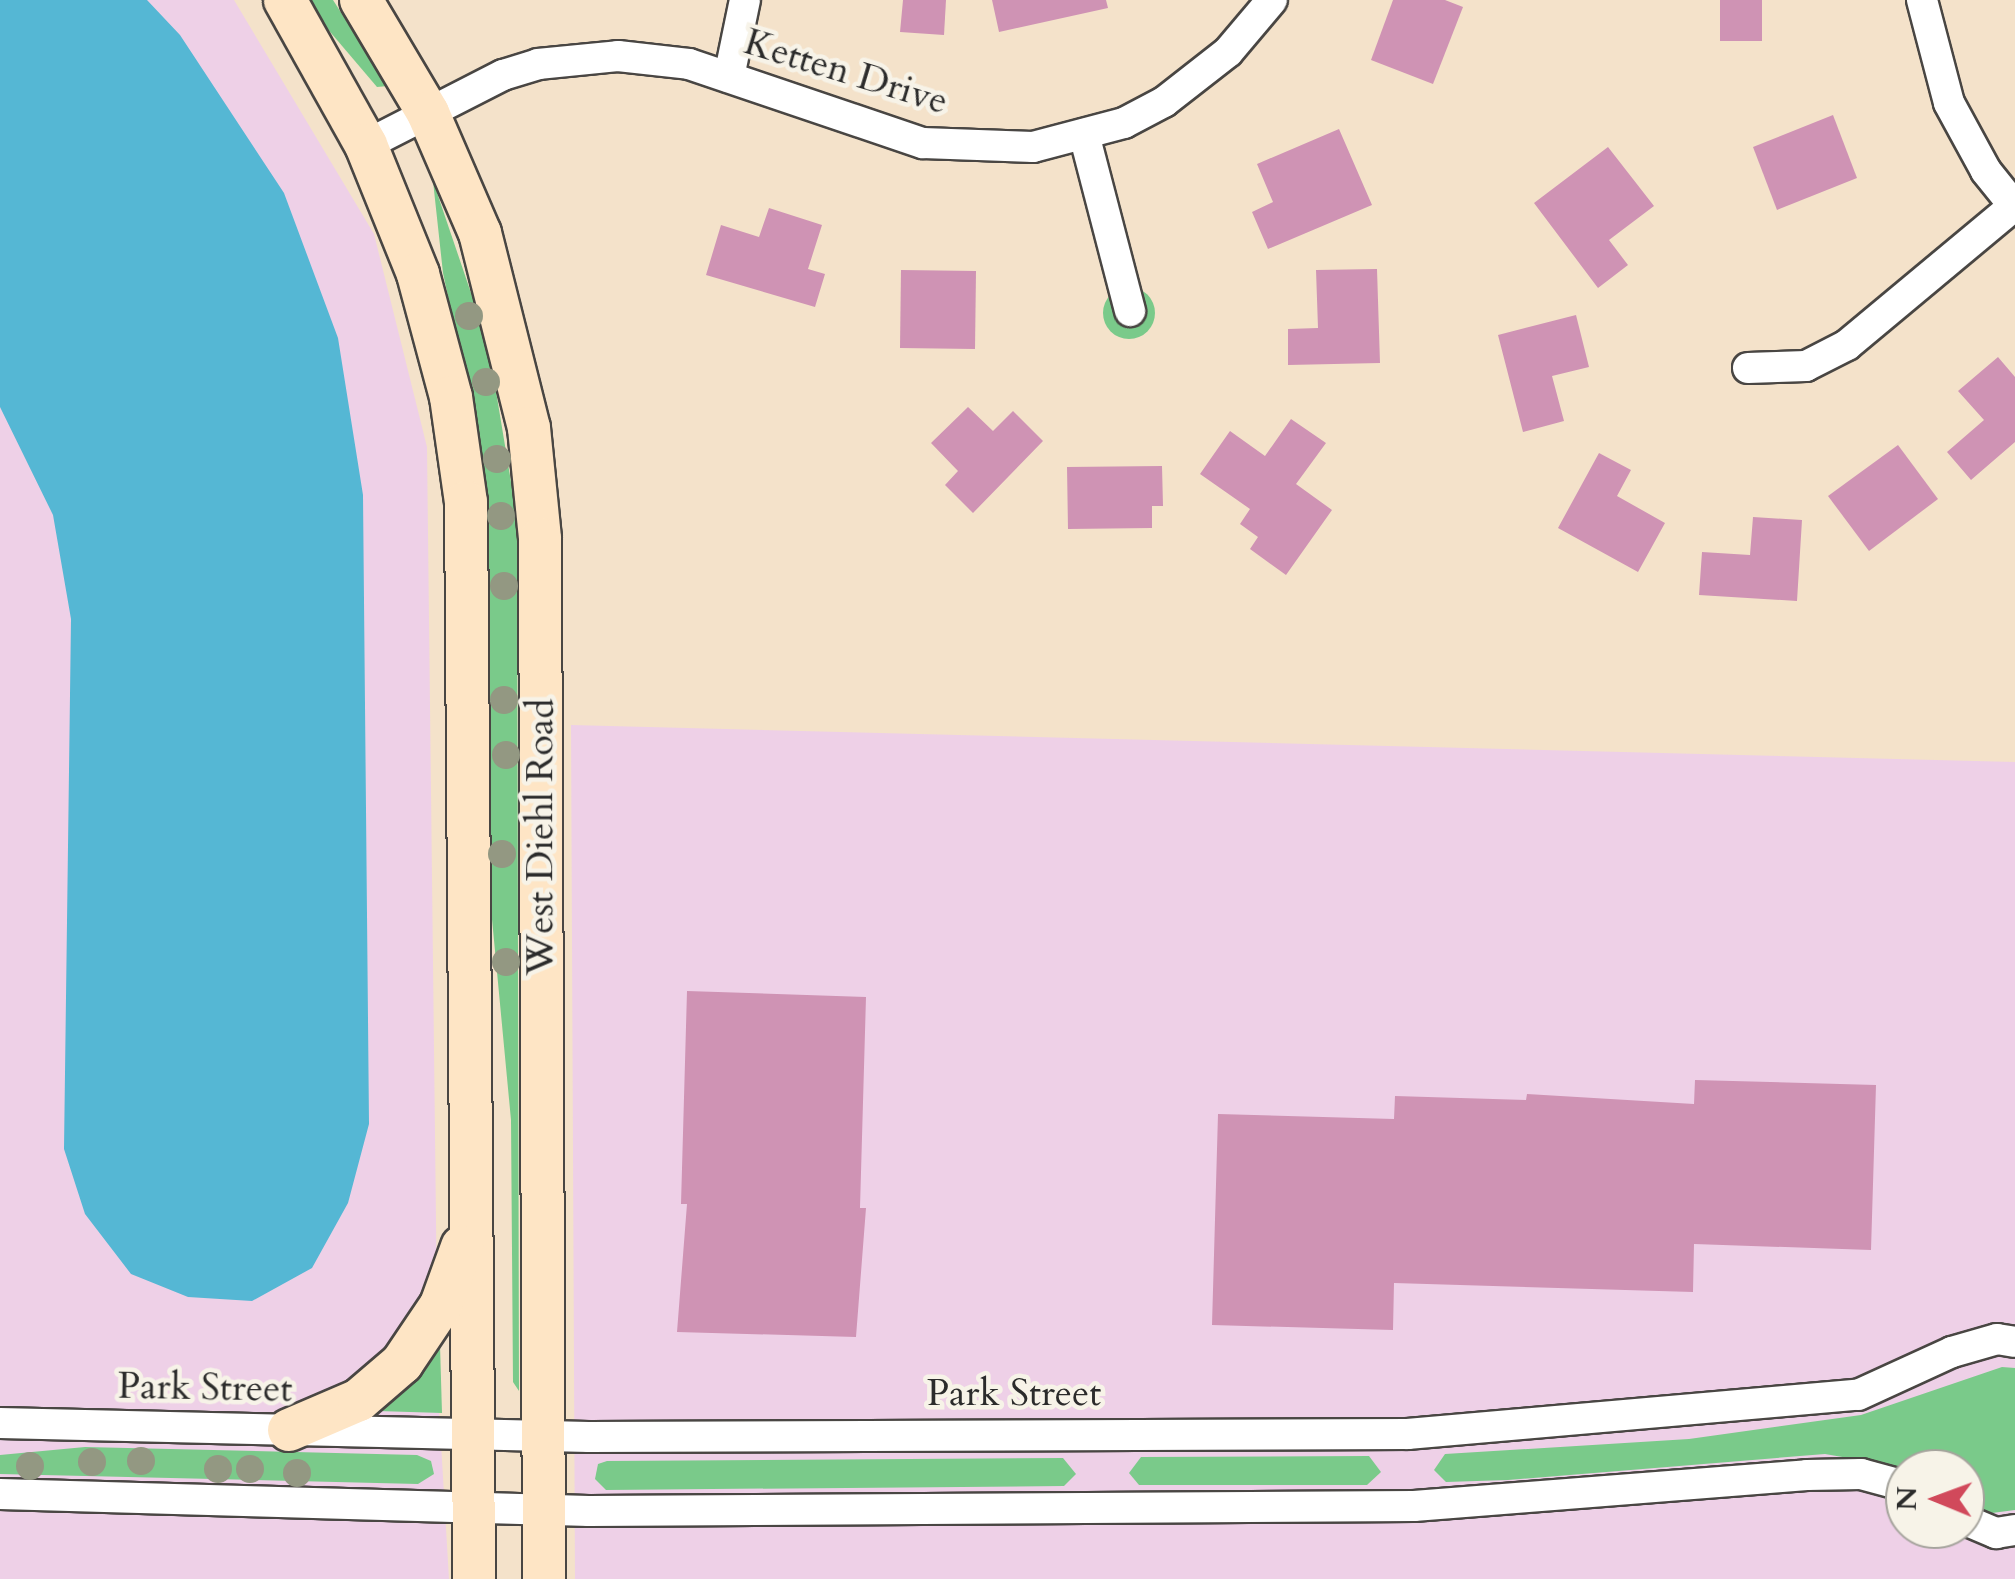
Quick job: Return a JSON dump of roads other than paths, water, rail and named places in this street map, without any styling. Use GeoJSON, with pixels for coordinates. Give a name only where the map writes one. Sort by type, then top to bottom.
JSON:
{"type":"FeatureCollection","features":[{"type":"Feature","properties":{"kind":"street","name":"West Diehl Road"},"geometry":{"type":"LineString","coordinates":[[285,0],[366,145],[418,274],[451,397],[466,502],[474,1579]]}},
{"type":"Feature","properties":{"kind":"street","name":"West Diehl Road"},"geometry":{"type":"LineString","coordinates":[[361,0],[428,112],[480,232],[507,323],[535,487],[544,1579]]}},
{"type":"Feature","properties":{"kind":"street"},"geometry":{"type":"LineString","coordinates":[[729,77],[746,0]]}},
{"type":"Feature","properties":{"kind":"street","name":"Ketten Drive"},"geometry":{"type":"LineString","coordinates":[[366,145],[503,75],[598,57],[689,64],[923,142],[999,150],[1124,123],[1192,84],[1272,0]]}},
{"type":"Feature","properties":{"kind":"street"},"geometry":{"type":"LineString","coordinates":[[1748,368],[1806,366],[1848,345],[2014,206],[1986,171],[1950,102],[1922,0]]}},
{"type":"Feature","properties":{"kind":"street"},"geometry":{"type":"LineString","coordinates":[[1084,134],[1130,311]]}},
{"type":"Feature","properties":{"kind":"street"},"geometry":{"type":"LineString","coordinates":[[289,1430],[360,1400],[402,1363],[441,1304],[471,1224]]}},
{"type":"Feature","properties":{"kind":"street","name":"Park Street"},"geometry":{"type":"LineString","coordinates":[[0,1424],[544,1436],[1408,1434],[1858,1395],[1952,1352],[1997,1339],[2015,1342]]}},
{"type":"Feature","properties":{"kind":"street"},"geometry":{"type":"LineString","coordinates":[[0,1494],[544,1509],[1414,1506],[1806,1475],[1861,1474],[1885,1481]]}},
{"type":"Feature","properties":{"kind":"street"},"geometry":{"type":"LineString","coordinates":[[1985,1528],[1996,1533],[2015,1530]]}},
{"type":"Feature","properties":{"kind":"water"},"geometry":{"type":"Polygon","coordinates":[[[0,0],[147,0],[180,35],[284,193],[338,338],[363,495],[369,1124],[348,1203],[312,1268],[252,1301],[188,1297],[131,1274],[85,1214],[64,1149],[71,619],[53,515],[0,407],[0,0]]]}}]}
